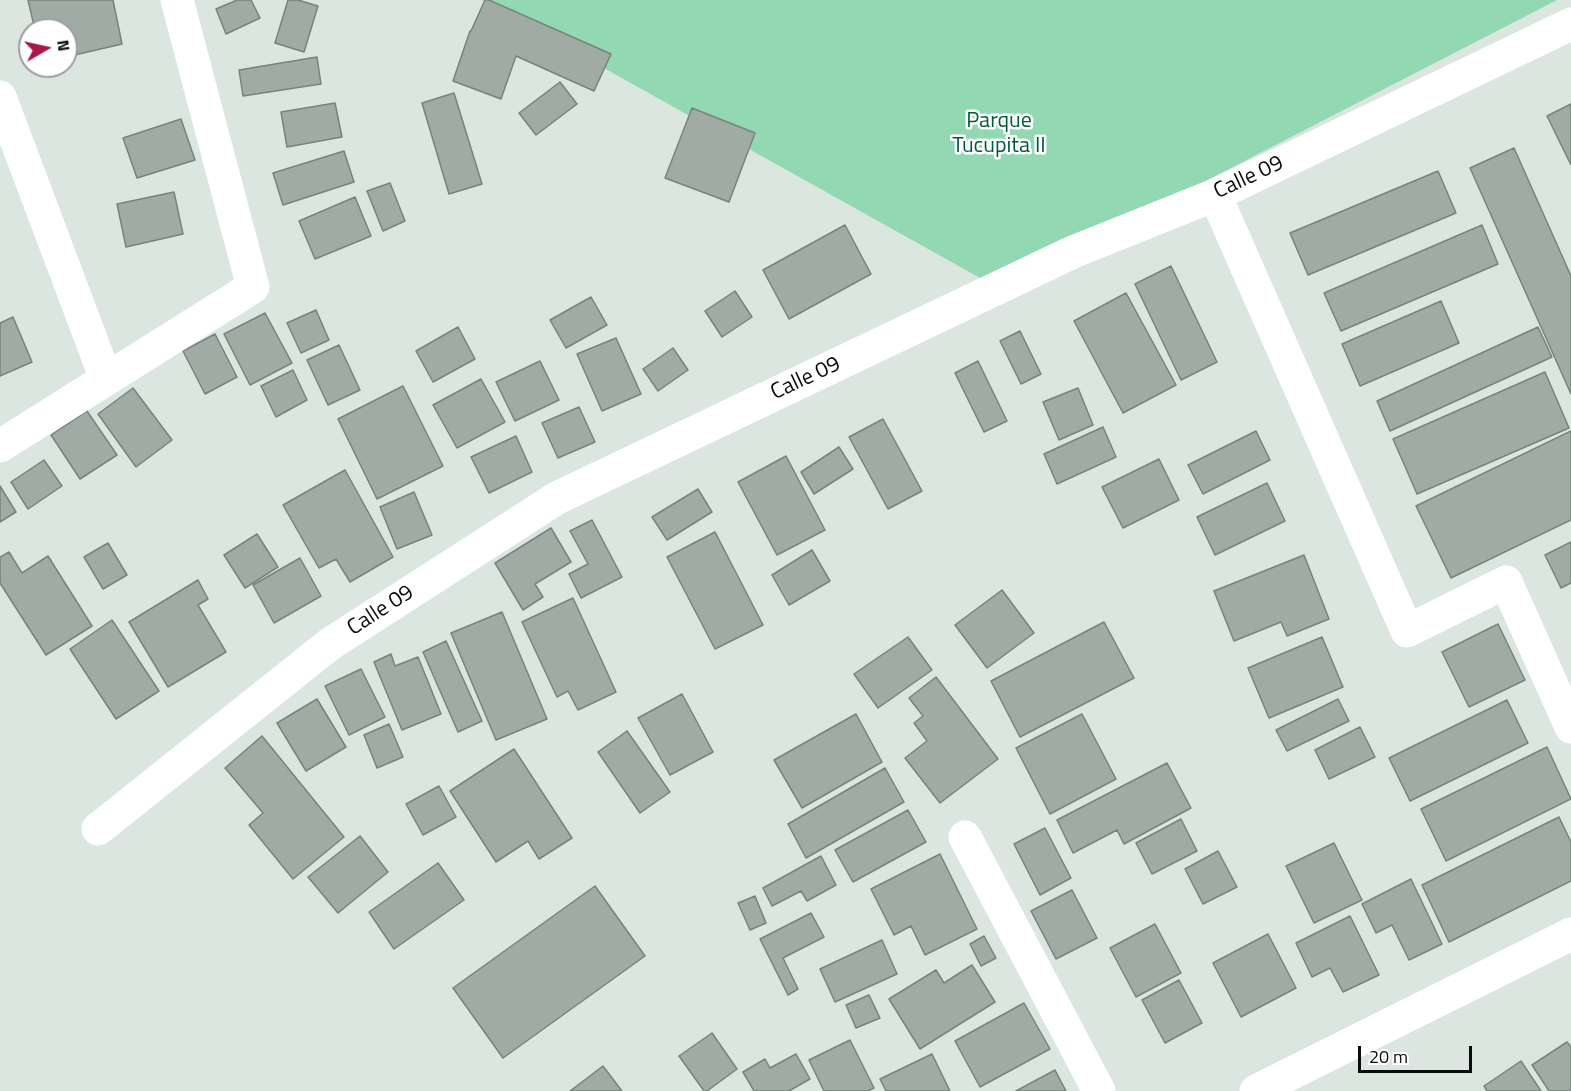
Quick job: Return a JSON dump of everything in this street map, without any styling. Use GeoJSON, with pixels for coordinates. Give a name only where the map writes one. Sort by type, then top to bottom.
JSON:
{"type":"FeatureCollection","features":[{"type":"Feature","properties":{"kind":"street"},"geometry":{"type":"LineString","coordinates":[[0,446],[253,287],[177,0]]}},
{"type":"Feature","properties":{"kind":"street","name":"Calle 09"},"geometry":{"type":"LineString","coordinates":[[98,829],[330,644],[557,498],[1073,252],[1215,195],[1571,24]]}},
{"type":"Feature","properties":{"kind":"street"},"geometry":{"type":"LineString","coordinates":[[0,97],[106,379]]}},
{"type":"Feature","properties":{"kind":"street"},"geometry":{"type":"LineString","coordinates":[[1215,195],[1407,631],[1506,582],[1571,727]]}},
{"type":"Feature","properties":{"kind":"street"},"geometry":{"type":"LineString","coordinates":[[965,837],[1099,1091]]}},
{"type":"Feature","properties":{"kind":"street"},"geometry":{"type":"LineString","coordinates":[[1256,1091],[1571,934]]}},
{"type":"Feature","properties":{"kind":"green space","name":"Parque Tucupita II"},"geometry":{"type":"Polygon","coordinates":[[[482,0],[1557,0],[998,288],[482,0]]]}},
{"type":"Feature","properties":{"kind":"building"},"geometry":{"type":"Polygon","coordinates":[[[28,0],[113,0],[122,44],[78,54],[78,18],[32,18],[28,0]]]}},
{"type":"Feature","properties":{"kind":"building"},"geometry":{"type":"Polygon","coordinates":[[[237,0],[251,0],[260,18],[226,34],[216,9],[237,0]]]}},
{"type":"Feature","properties":{"kind":"building"},"geometry":{"type":"Polygon","coordinates":[[[288,0],[298,0],[318,6],[304,52],[275,43],[288,0]]]}},
{"type":"Feature","properties":{"kind":"building"},"geometry":{"type":"Polygon","coordinates":[[[485,0],[611,54],[594,91],[516,56],[501,99],[453,81],[470,31],[485,0]]]}},
{"type":"Feature","properties":{"kind":"building"},"geometry":{"type":"Polygon","coordinates":[[[317,57],[321,84],[243,96],[239,70],[317,57]]]}},
{"type":"Feature","properties":{"kind":"building"},"geometry":{"type":"Polygon","coordinates":[[[560,82],[577,104],[536,135],[519,113],[560,82]]]}},
{"type":"Feature","properties":{"kind":"building"},"geometry":{"type":"Polygon","coordinates":[[[454,93],[482,184],[449,194],[422,103],[454,93]]]}},
{"type":"Feature","properties":{"kind":"building"},"geometry":{"type":"Polygon","coordinates":[[[335,103],[342,137],[287,147],[281,112],[335,103]]]}},
{"type":"Feature","properties":{"kind":"building"},"geometry":{"type":"Polygon","coordinates":[[[1571,104],[1571,165],[1547,116],[1571,104]]]}},
{"type":"Feature","properties":{"kind":"building"},"geometry":{"type":"Polygon","coordinates":[[[692,108],[755,133],[729,202],[665,178],[692,108]]]}},
{"type":"Feature","properties":{"kind":"building"},"geometry":{"type":"Polygon","coordinates":[[[181,119],[195,160],[137,178],[123,138],[181,119]]]}},
{"type":"Feature","properties":{"kind":"building"},"geometry":{"type":"Polygon","coordinates":[[[1514,148],[1571,276],[1571,394],[1470,168],[1514,148]]]}},
{"type":"Feature","properties":{"kind":"building"},"geometry":{"type":"Polygon","coordinates":[[[344,151],[354,182],[283,205],[273,173],[344,151]]]}},
{"type":"Feature","properties":{"kind":"building"},"geometry":{"type":"Polygon","coordinates":[[[1438,171],[1456,213],[1308,275],[1290,233],[1438,171]]]}},
{"type":"Feature","properties":{"kind":"building"},"geometry":{"type":"Polygon","coordinates":[[[390,183],[405,221],[383,231],[367,191],[390,183]]]}},
{"type":"Feature","properties":{"kind":"building"},"geometry":{"type":"Polygon","coordinates":[[[174,192],[183,234],[126,247],[117,204],[174,192]]]}},
{"type":"Feature","properties":{"kind":"building"},"geometry":{"type":"Polygon","coordinates":[[[355,197],[371,236],[315,259],[299,221],[355,197]]]}},
{"type":"Feature","properties":{"kind":"building"},"geometry":{"type":"Polygon","coordinates":[[[845,225],[871,274],[789,319],[763,270],[845,225]]]}},
{"type":"Feature","properties":{"kind":"building"},"geometry":{"type":"Polygon","coordinates":[[[1482,225],[1498,264],[1341,331],[1324,293],[1482,225]]]}},
{"type":"Feature","properties":{"kind":"building"},"geometry":{"type":"Polygon","coordinates":[[[1171,266],[1217,362],[1181,380],[1135,284],[1171,266]]]}},
{"type":"Feature","properties":{"kind":"building"},"geometry":{"type":"Polygon","coordinates":[[[735,291],[752,317],[722,337],[705,311],[735,291]]]}},
{"type":"Feature","properties":{"kind":"building"},"geometry":{"type":"Polygon","coordinates":[[[1126,293],[1176,385],[1123,413],[1074,321],[1126,293]]]}},
{"type":"Feature","properties":{"kind":"building"},"geometry":{"type":"Polygon","coordinates":[[[591,297],[607,325],[566,348],[550,320],[591,297]]]}},
{"type":"Feature","properties":{"kind":"building"},"geometry":{"type":"Polygon","coordinates":[[[1441,301],[1459,343],[1360,386],[1342,344],[1441,301]]]}},
{"type":"Feature","properties":{"kind":"building"},"geometry":{"type":"Polygon","coordinates":[[[316,310],[329,340],[301,353],[287,323],[316,310]]]}},
{"type":"Feature","properties":{"kind":"building"},"geometry":{"type":"Polygon","coordinates":[[[265,313],[292,363],[250,385],[224,334],[265,313]]]}},
{"type":"Feature","properties":{"kind":"building"},"geometry":{"type":"Polygon","coordinates":[[[13,317],[32,362],[0,376],[0,323],[13,317]]]}},
{"type":"Feature","properties":{"kind":"building"},"geometry":{"type":"Polygon","coordinates":[[[458,327],[475,359],[433,382],[416,351],[458,327]]]}},
{"type":"Feature","properties":{"kind":"building"},"geometry":{"type":"Polygon","coordinates":[[[1538,327],[1552,357],[1390,431],[1377,401],[1538,327]]]}},
{"type":"Feature","properties":{"kind":"building"},"geometry":{"type":"Polygon","coordinates":[[[1020,331],[1041,374],[1021,384],[1000,341],[1020,331]]]}},
{"type":"Feature","properties":{"kind":"building"},"geometry":{"type":"Polygon","coordinates":[[[215,334],[237,377],[205,394],[183,351],[215,334]]]}},
{"type":"Feature","properties":{"kind":"building"},"geometry":{"type":"Polygon","coordinates":[[[616,338],[641,394],[602,411],[577,354],[616,338]]]}},
{"type":"Feature","properties":{"kind":"building"},"geometry":{"type":"Polygon","coordinates":[[[339,345],[360,390],[328,405],[307,360],[339,345]]]}},
{"type":"Feature","properties":{"kind":"building"},"geometry":{"type":"Polygon","coordinates":[[[673,348],[688,370],[658,391],[643,369],[673,348]]]}},
{"type":"Feature","properties":{"kind":"building"},"geometry":{"type":"Polygon","coordinates":[[[540,361],[559,400],[515,421],[496,382],[540,361]]]}},
{"type":"Feature","properties":{"kind":"building"},"geometry":{"type":"Polygon","coordinates":[[[978,361],[1007,421],[984,432],[955,373],[978,361]]]}},
{"type":"Feature","properties":{"kind":"building"},"geometry":{"type":"Polygon","coordinates":[[[293,370],[307,400],[276,417],[261,386],[293,370]]]}},
{"type":"Feature","properties":{"kind":"building"},"geometry":{"type":"Polygon","coordinates":[[[1545,372],[1569,428],[1417,494],[1393,439],[1545,372]]]}},
{"type":"Feature","properties":{"kind":"building"},"geometry":{"type":"Polygon","coordinates":[[[481,379],[505,422],[457,448],[433,405],[481,379]]]}},
{"type":"Feature","properties":{"kind":"building"},"geometry":{"type":"Polygon","coordinates":[[[403,386],[443,466],[377,499],[338,419],[403,386]]]}},
{"type":"Feature","properties":{"kind":"building"},"geometry":{"type":"Polygon","coordinates":[[[133,388],[172,440],[136,467],[98,414],[133,388]]]}},
{"type":"Feature","properties":{"kind":"building"},"geometry":{"type":"Polygon","coordinates":[[[1078,388],[1093,425],[1059,440],[1043,402],[1078,388]]]}},
{"type":"Feature","properties":{"kind":"building"},"geometry":{"type":"Polygon","coordinates":[[[579,407],[595,442],[558,458],[542,423],[579,407]]]}},
{"type":"Feature","properties":{"kind":"building"},"geometry":{"type":"Polygon","coordinates":[[[87,411],[117,455],[80,479],[51,435],[87,411]]]}},
{"type":"Feature","properties":{"kind":"building"},"geometry":{"type":"Polygon","coordinates":[[[883,419],[922,491],[888,509],[849,437],[883,419]]]}},
{"type":"Feature","properties":{"kind":"building"},"geometry":{"type":"Polygon","coordinates":[[[1103,427],[1116,457],[1057,484],[1044,454],[1103,427]]]}},
{"type":"Feature","properties":{"kind":"building"},"geometry":{"type":"Polygon","coordinates":[[[1256,431],[1270,460],[1203,494],[1188,465],[1256,431]]]}},
{"type":"Feature","properties":{"kind":"building"},"geometry":{"type":"Polygon","coordinates":[[[1571,431],[1571,520],[1451,578],[1416,506],[1571,431]]]}},
{"type":"Feature","properties":{"kind":"building"},"geometry":{"type":"Polygon","coordinates":[[[516,436],[532,472],[489,493],[471,457],[516,436]]]}},
{"type":"Feature","properties":{"kind":"building"},"geometry":{"type":"Polygon","coordinates":[[[839,447],[853,469],[814,494],[801,472],[839,447]]]}},
{"type":"Feature","properties":{"kind":"building"},"geometry":{"type":"Polygon","coordinates":[[[786,456],[825,530],[777,555],[738,482],[786,456]]]}},
{"type":"Feature","properties":{"kind":"building"},"geometry":{"type":"Polygon","coordinates":[[[1159,459],[1179,500],[1123,528],[1102,487],[1159,459]]]}},
{"type":"Feature","properties":{"kind":"building"},"geometry":{"type":"Polygon","coordinates":[[[44,460],[62,486],[28,509],[11,482],[44,460]]]}},
{"type":"Feature","properties":{"kind":"building"},"geometry":{"type":"Polygon","coordinates":[[[345,470],[393,557],[350,582],[336,559],[319,568],[283,505],[345,470]]]}},
{"type":"Feature","properties":{"kind":"building"},"geometry":{"type":"Polygon","coordinates":[[[1267,483],[1285,521],[1215,555],[1197,517],[1267,483]]]}},
{"type":"Feature","properties":{"kind":"building"},"geometry":{"type":"Polygon","coordinates":[[[0,486],[16,512],[0,522],[0,486]]]}},
{"type":"Feature","properties":{"kind":"building"},"geometry":{"type":"Polygon","coordinates":[[[698,489],[712,512],[667,540],[652,517],[698,489]]]}},
{"type":"Feature","properties":{"kind":"building"},"geometry":{"type":"Polygon","coordinates":[[[414,492],[432,535],[397,549],[380,507],[414,492]]]}},
{"type":"Feature","properties":{"kind":"building"},"geometry":{"type":"Polygon","coordinates":[[[592,520],[622,577],[581,598],[569,574],[588,564],[570,531],[592,520]]]}},
{"type":"Feature","properties":{"kind":"building"},"geometry":{"type":"Polygon","coordinates":[[[551,528],[571,562],[535,584],[543,597],[523,610],[495,563],[551,528]]]}},
{"type":"Feature","properties":{"kind":"building"},"geometry":{"type":"Polygon","coordinates":[[[715,532],[763,625],[715,649],[667,557],[715,532]]]}},
{"type":"Feature","properties":{"kind":"building"},"geometry":{"type":"Polygon","coordinates":[[[257,534],[278,567],[245,588],[224,555],[257,534]]]}},
{"type":"Feature","properties":{"kind":"building"},"geometry":{"type":"Polygon","coordinates":[[[1571,542],[1571,583],[1561,588],[1545,555],[1571,542]]]}},
{"type":"Feature","properties":{"kind":"building"},"geometry":{"type":"Polygon","coordinates":[[[108,543],[127,575],[103,589],[84,557],[108,543]]]}},
{"type":"Feature","properties":{"kind":"building"},"geometry":{"type":"Polygon","coordinates":[[[812,550],[830,581],[789,605],[772,575],[812,550]]]}},
{"type":"Feature","properties":{"kind":"building"},"geometry":{"type":"Polygon","coordinates":[[[9,552],[22,573],[48,556],[92,626],[46,655],[0,583],[0,557],[9,552]]]}},
{"type":"Feature","properties":{"kind":"building"},"geometry":{"type":"Polygon","coordinates":[[[1304,555],[1329,619],[1287,636],[1281,622],[1234,641],[1214,591],[1304,555]]]}},
{"type":"Feature","properties":{"kind":"building"},"geometry":{"type":"Polygon","coordinates":[[[300,558],[321,596],[274,623],[253,585],[300,558]]]}},
{"type":"Feature","properties":{"kind":"building"},"geometry":{"type":"Polygon","coordinates":[[[198,580],[208,599],[198,605],[226,652],[168,687],[129,622],[198,580]]]}},
{"type":"Feature","properties":{"kind":"building"},"geometry":{"type":"Polygon","coordinates":[[[1002,590],[1034,633],[987,668],[955,625],[1002,590]]]}},
{"type":"Feature","properties":{"kind":"building"},"geometry":{"type":"Polygon","coordinates":[[[573,598],[616,692],[578,710],[568,691],[557,697],[522,622],[573,598]]]}},
{"type":"Feature","properties":{"kind":"building"},"geometry":{"type":"Polygon","coordinates":[[[502,612],[547,719],[496,740],[451,633],[502,612]]]}},
{"type":"Feature","properties":{"kind":"building"},"geometry":{"type":"Polygon","coordinates":[[[112,620],[159,691],[116,719],[70,649],[112,620]]]}},
{"type":"Feature","properties":{"kind":"building"},"geometry":{"type":"Polygon","coordinates":[[[1104,622],[1134,678],[1020,737],[991,681],[1104,622]]]}},
{"type":"Feature","properties":{"kind":"building"},"geometry":{"type":"Polygon","coordinates":[[[1498,624],[1525,680],[1469,707],[1442,652],[1498,624]]]}},
{"type":"Feature","properties":{"kind":"building"},"geometry":{"type":"Polygon","coordinates":[[[908,637],[932,670],[878,708],[854,674],[908,637]]]}},
{"type":"Feature","properties":{"kind":"building"},"geometry":{"type":"Polygon","coordinates":[[[1322,637],[1343,687],[1269,718],[1248,668],[1322,637]]]}},
{"type":"Feature","properties":{"kind":"building"},"geometry":{"type":"Polygon","coordinates":[[[446,641],[482,721],[458,732],[423,652],[446,641]]]}},
{"type":"Feature","properties":{"kind":"building"},"geometry":{"type":"Polygon","coordinates":[[[391,654],[395,666],[418,657],[441,714],[402,730],[374,662],[391,654]]]}},
{"type":"Feature","properties":{"kind":"building"},"geometry":{"type":"Polygon","coordinates":[[[361,669],[385,717],[349,735],[325,686],[361,669]]]}},
{"type":"Feature","properties":{"kind":"building"},"geometry":{"type":"Polygon","coordinates":[[[936,677],[998,759],[940,803],[905,758],[927,741],[914,723],[923,716],[909,698],[936,677]]]}},
{"type":"Feature","properties":{"kind":"building"},"geometry":{"type":"Polygon","coordinates":[[[682,694],[713,752],[670,775],[638,718],[682,694]]]}},
{"type":"Feature","properties":{"kind":"building"},"geometry":{"type":"Polygon","coordinates":[[[317,699],[346,747],[306,771],[277,723],[317,699]]]}},
{"type":"Feature","properties":{"kind":"building"},"geometry":{"type":"Polygon","coordinates":[[[1338,699],[1349,721],[1287,751],[1276,730],[1338,699]]]}},
{"type":"Feature","properties":{"kind":"building"},"geometry":{"type":"Polygon","coordinates":[[[1507,700],[1528,743],[1410,801],[1389,758],[1507,700]]]}},
{"type":"Feature","properties":{"kind":"building"},"geometry":{"type":"Polygon","coordinates":[[[856,714],[882,762],[802,808],[774,760],[856,714]]]}},
{"type":"Feature","properties":{"kind":"building"},"geometry":{"type":"Polygon","coordinates":[[[1082,714],[1116,779],[1050,814],[1016,748],[1082,714]]]}},
{"type":"Feature","properties":{"kind":"building"},"geometry":{"type":"Polygon","coordinates":[[[389,724],[403,757],[377,768],[364,735],[389,724]]]}},
{"type":"Feature","properties":{"kind":"building"},"geometry":{"type":"Polygon","coordinates":[[[1360,727],[1375,757],[1329,779],[1315,750],[1360,727]]]}},
{"type":"Feature","properties":{"kind":"building"},"geometry":{"type":"Polygon","coordinates":[[[627,731],[670,792],[640,813],[598,752],[627,731]]]}},
{"type":"Feature","properties":{"kind":"building"},"geometry":{"type":"Polygon","coordinates":[[[262,736],[344,837],[293,879],[249,825],[263,813],[225,768],[262,736]]]}},
{"type":"Feature","properties":{"kind":"building"},"geometry":{"type":"Polygon","coordinates":[[[1547,747],[1571,799],[1446,861],[1421,809],[1547,747]]]}},
{"type":"Feature","properties":{"kind":"building"},"geometry":{"type":"Polygon","coordinates":[[[514,749],[572,838],[539,859],[528,841],[496,862],[450,791],[514,749]]]}},
{"type":"Feature","properties":{"kind":"building"},"geometry":{"type":"Polygon","coordinates":[[[1167,763],[1191,808],[1124,844],[1117,830],[1073,853],[1057,820],[1167,763]]]}},
{"type":"Feature","properties":{"kind":"building"},"geometry":{"type":"Polygon","coordinates":[[[885,768],[904,802],[806,858],[788,824],[885,768]]]}},
{"type":"Feature","properties":{"kind":"building"},"geometry":{"type":"Polygon","coordinates":[[[439,786],[456,817],[423,835],[406,804],[439,786]]]}},
{"type":"Feature","properties":{"kind":"building"},"geometry":{"type":"Polygon","coordinates":[[[908,810],[926,842],[853,882],[835,850],[908,810]]]}},
{"type":"Feature","properties":{"kind":"building"},"geometry":{"type":"Polygon","coordinates":[[[1559,817],[1571,842],[1571,881],[1449,942],[1422,885],[1559,817]]]}},
{"type":"Feature","properties":{"kind":"building"},"geometry":{"type":"Polygon","coordinates":[[[1181,819],[1197,851],[1152,874],[1136,843],[1181,819]]]}},
{"type":"Feature","properties":{"kind":"building"},"geometry":{"type":"Polygon","coordinates":[[[1045,828],[1071,878],[1040,895],[1014,844],[1045,828]]]}},
{"type":"Feature","properties":{"kind":"building"},"geometry":{"type":"Polygon","coordinates":[[[360,836],[388,872],[338,913],[308,877],[360,836]]]}},
{"type":"Feature","properties":{"kind":"building"},"geometry":{"type":"Polygon","coordinates":[[[1334,843],[1362,900],[1314,923],[1286,866],[1334,843]]]}},
{"type":"Feature","properties":{"kind":"building"},"geometry":{"type":"Polygon","coordinates":[[[1218,851],[1237,887],[1203,904],[1185,869],[1218,851]]]}},
{"type":"Feature","properties":{"kind":"building"},"geometry":{"type":"Polygon","coordinates":[[[940,854],[977,929],[925,955],[911,926],[894,935],[871,889],[940,854]]]}},
{"type":"Feature","properties":{"kind":"building"},"geometry":{"type":"Polygon","coordinates":[[[821,856],[836,885],[807,901],[801,891],[772,906],[763,888],[821,856]]]}},
{"type":"Feature","properties":{"kind":"building"},"geometry":{"type":"Polygon","coordinates":[[[438,863],[464,900],[394,949],[369,912],[438,863]]]}},
{"type":"Feature","properties":{"kind":"building"},"geometry":{"type":"Polygon","coordinates":[[[1411,879],[1442,944],[1409,960],[1392,925],[1376,933],[1362,904],[1411,879]]]}},
{"type":"Feature","properties":{"kind":"building"},"geometry":{"type":"Polygon","coordinates":[[[595,886],[645,956],[503,1058],[453,988],[595,886]]]}},
{"type":"Feature","properties":{"kind":"building"},"geometry":{"type":"Polygon","coordinates":[[[1072,890],[1097,938],[1056,959],[1031,911],[1072,890]]]}},
{"type":"Feature","properties":{"kind":"building"},"geometry":{"type":"Polygon","coordinates":[[[755,896],[766,923],[750,930],[738,903],[755,896]]]}},
{"type":"Feature","properties":{"kind":"building"},"geometry":{"type":"Polygon","coordinates":[[[811,913],[824,937],[783,958],[798,989],[788,995],[760,939],[811,913]]]}},
{"type":"Feature","properties":{"kind":"building"},"geometry":{"type":"Polygon","coordinates":[[[1350,916],[1379,975],[1343,992],[1330,968],[1312,977],[1296,943],[1350,916]]]}},
{"type":"Feature","properties":{"kind":"building"},"geometry":{"type":"Polygon","coordinates":[[[1155,924],[1181,973],[1136,997],[1110,948],[1155,924]]]}},
{"type":"Feature","properties":{"kind":"building"},"geometry":{"type":"Polygon","coordinates":[[[1268,934],[1296,988],[1241,1017],[1213,963],[1268,934]]]}},
{"type":"Feature","properties":{"kind":"building"},"geometry":{"type":"Polygon","coordinates":[[[984,936],[996,958],[981,966],[970,944],[984,936]]]}},
{"type":"Feature","properties":{"kind":"building"},"geometry":{"type":"Polygon","coordinates":[[[882,940],[897,974],[835,1002],[820,969],[882,940]]]}},
{"type":"Feature","properties":{"kind":"building"},"geometry":{"type":"Polygon","coordinates":[[[972,965],[995,1002],[920,1049],[889,999],[936,970],[944,983],[972,965]]]}},
{"type":"Feature","properties":{"kind":"building"},"geometry":{"type":"Polygon","coordinates":[[[1179,980],[1202,1023],[1165,1043],[1142,1000],[1179,980]]]}},
{"type":"Feature","properties":{"kind":"building"},"geometry":{"type":"Polygon","coordinates":[[[869,995],[880,1018],[856,1028],[846,1005],[869,995]]]}},
{"type":"Feature","properties":{"kind":"building"},"geometry":{"type":"Polygon","coordinates":[[[1024,1003],[1050,1049],[980,1087],[955,1041],[1024,1003]]]}},
{"type":"Feature","properties":{"kind":"building"},"geometry":{"type":"Polygon","coordinates":[[[712,1033],[737,1069],[704,1091],[679,1056],[712,1033]]]}},
{"type":"Feature","properties":{"kind":"building"},"geometry":{"type":"Polygon","coordinates":[[[850,1040],[874,1088],[868,1091],[824,1091],[809,1060],[850,1040]]]}},
{"type":"Feature","properties":{"kind":"building"},"geometry":{"type":"Polygon","coordinates":[[[1567,1042],[1571,1047],[1571,1091],[1549,1091],[1532,1065],[1567,1042]]]}},
{"type":"Feature","properties":{"kind":"building"},"geometry":{"type":"Polygon","coordinates":[[[796,1054],[810,1079],[789,1091],[754,1091],[743,1072],[765,1059],[770,1068],[796,1054]]]}},
{"type":"Feature","properties":{"kind":"building"},"geometry":{"type":"Polygon","coordinates":[[[932,1054],[950,1091],[886,1091],[880,1079],[932,1054]]]}},
{"type":"Feature","properties":{"kind":"building"},"geometry":{"type":"Polygon","coordinates":[[[1521,1061],[1541,1091],[1487,1091],[1484,1086],[1521,1061]]]}},
{"type":"Feature","properties":{"kind":"building"},"geometry":{"type":"Polygon","coordinates":[[[603,1066],[622,1091],[570,1091],[603,1066]]]}},
{"type":"Feature","properties":{"kind":"building"},"geometry":{"type":"Polygon","coordinates":[[[1055,1070],[1066,1091],[1016,1091],[1055,1070]]]}}]}
